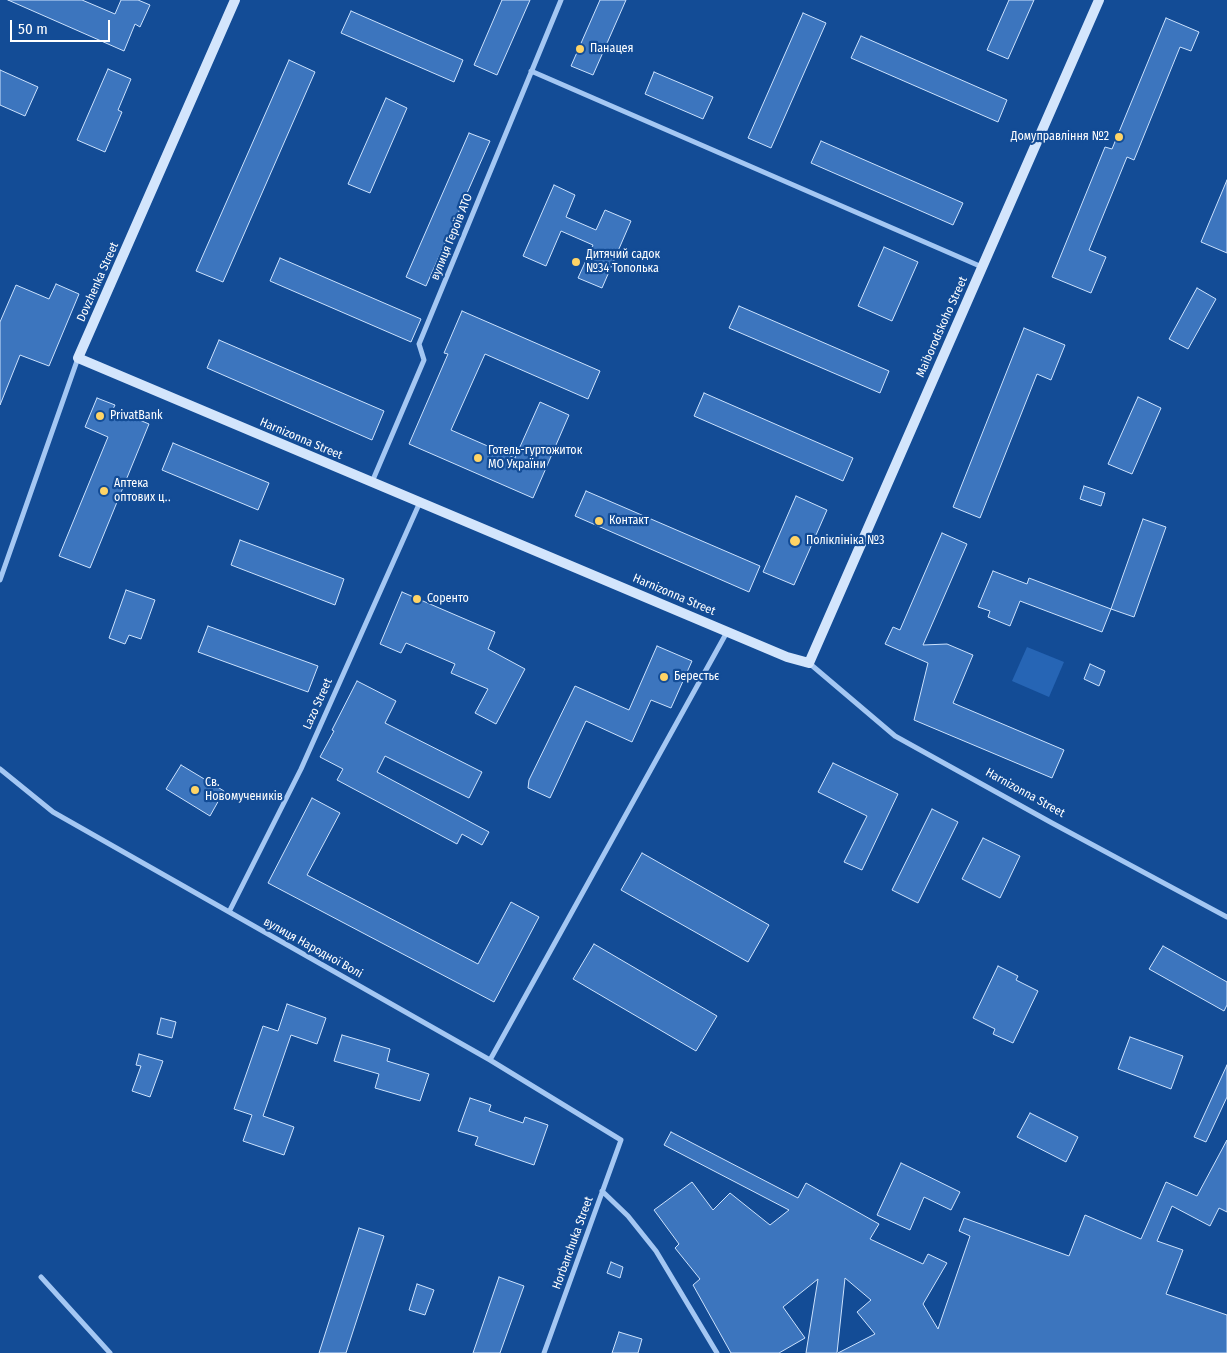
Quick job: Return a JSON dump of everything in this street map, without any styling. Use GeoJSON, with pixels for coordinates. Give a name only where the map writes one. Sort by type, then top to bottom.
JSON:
{"type":"FeatureCollection","features":[{"type":"Feature","properties":{"kind":"street","name":"Dovzhenka Street"},"geometry":{"type":"LineString","coordinates":[[0,580],[78,358],[235,0]]}},
{"type":"Feature","properties":{"kind":"street","name":"вулиця Героїв АТО"},"geometry":{"type":"LineString","coordinates":[[372,482],[424,360],[419,344],[561,0]]}},
{"type":"Feature","properties":{"kind":"street","name":"Maiborodskoho Street"},"geometry":{"type":"LineString","coordinates":[[809,663],[1099,0]]}},
{"type":"Feature","properties":{"kind":"street"},"geometry":{"type":"LineString","coordinates":[[531,71],[982,267]]}},
{"type":"Feature","properties":{"kind":"street","name":"Harnizonna Street"},"geometry":{"type":"LineString","coordinates":[[78,358],[787,657],[809,663],[895,736],[1227,917]]}},
{"type":"Feature","properties":{"kind":"street","name":"Lazo Street"},"geometry":{"type":"LineString","coordinates":[[229,912],[301,769],[420,502]]}},
{"type":"Feature","properties":{"kind":"street"},"geometry":{"type":"LineString","coordinates":[[490,1060],[727,631]]}},
{"type":"Feature","properties":{"kind":"street","name":"вулиця Народної Волі"},"geometry":{"type":"LineString","coordinates":[[0,769],[53,812],[490,1060],[621,1140]]}},
{"type":"Feature","properties":{"kind":"street","name":"Horbanchuka Street"},"geometry":{"type":"LineString","coordinates":[[544,1353],[621,1140]]}},
{"type":"Feature","properties":{"kind":"street"},"geometry":{"type":"LineString","coordinates":[[602,1192],[628,1216],[656,1251],[717,1353]]}},
{"type":"Feature","properties":{"kind":"street"},"geometry":{"type":"LineString","coordinates":[[41,1277],[110,1353]]}},
{"type":"Feature","properties":{"kind":"shaded area"},"geometry":{"type":"Polygon","coordinates":[[[1027,647],[1064,662],[1049,697],[1012,681],[1027,647]]]}},
{"type":"Feature","properties":{"kind":"building"},"geometry":{"type":"Polygon","coordinates":[[[8,0],[82,0],[115,14],[121,0],[138,0],[150,5],[140,27],[135,24],[124,51],[8,0]]]}},
{"type":"Feature","properties":{"kind":"building"},"geometry":{"type":"Polygon","coordinates":[[[502,0],[530,0],[497,75],[474,65],[502,0]]]}},
{"type":"Feature","properties":{"kind":"building"},"geometry":{"type":"Polygon","coordinates":[[[600,0],[626,0],[593,75],[571,66],[600,0]]]}},
{"type":"Feature","properties":{"kind":"building"},"geometry":{"type":"Polygon","coordinates":[[[1009,0],[1034,0],[1008,59],[987,50],[1009,0]]]}},
{"type":"Feature","properties":{"kind":"building"},"geometry":{"type":"Polygon","coordinates":[[[351,11],[463,60],[454,82],[341,33],[351,11]]]}},
{"type":"Feature","properties":{"kind":"building"},"geometry":{"type":"Polygon","coordinates":[[[803,13],[826,23],[771,148],[748,138],[803,13]]]}},
{"type":"Feature","properties":{"kind":"building"},"geometry":{"type":"Polygon","coordinates":[[[1166,18],[1199,32],[1191,51],[1180,47],[1134,160],[1127,157],[1089,250],[1106,257],[1091,293],[1052,277],[1105,147],[1112,149],[1166,18]]]}},
{"type":"Feature","properties":{"kind":"building"},"geometry":{"type":"Polygon","coordinates":[[[861,36],[1007,100],[998,122],[851,58],[861,36]]]}},
{"type":"Feature","properties":{"kind":"building"},"geometry":{"type":"Polygon","coordinates":[[[289,60],[315,72],[223,282],[196,271],[289,60]]]}},
{"type":"Feature","properties":{"kind":"building"},"geometry":{"type":"Polygon","coordinates":[[[108,69],[131,79],[118,110],[122,112],[105,152],[77,140],[108,69]]]}},
{"type":"Feature","properties":{"kind":"building"},"geometry":{"type":"Polygon","coordinates":[[[0,70],[38,87],[25,116],[0,105],[0,70]]]}},
{"type":"Feature","properties":{"kind":"building"},"geometry":{"type":"Polygon","coordinates":[[[654,72],[713,97],[703,119],[645,94],[654,72]]]}},
{"type":"Feature","properties":{"kind":"building"},"geometry":{"type":"Polygon","coordinates":[[[386,98],[407,108],[370,193],[348,184],[386,98]]]}},
{"type":"Feature","properties":{"kind":"building"},"geometry":{"type":"Polygon","coordinates":[[[469,133],[490,141],[426,286],[406,277],[469,133]]]}},
{"type":"Feature","properties":{"kind":"building"},"geometry":{"type":"Polygon","coordinates":[[[821,141],[963,203],[953,225],[811,163],[821,141]]]}},
{"type":"Feature","properties":{"kind":"building"},"geometry":{"type":"Polygon","coordinates":[[[1227,180],[1227,253],[1201,242],[1227,180]]]}},
{"type":"Feature","properties":{"kind":"building"},"geometry":{"type":"Polygon","coordinates":[[[554,185],[575,195],[566,217],[596,230],[605,210],[631,221],[602,288],[578,278],[593,245],[561,231],[546,266],[523,256],[554,185]]]}},
{"type":"Feature","properties":{"kind":"building"},"geometry":{"type":"Polygon","coordinates":[[[884,247],[918,262],[892,321],[858,306],[884,247]]]}},
{"type":"Feature","properties":{"kind":"building"},"geometry":{"type":"Polygon","coordinates":[[[280,258],[421,319],[411,342],[270,281],[280,258]]]}},
{"type":"Feature","properties":{"kind":"building"},"geometry":{"type":"Polygon","coordinates":[[[56,284],[79,294],[49,366],[20,355],[0,405],[0,322],[16,285],[49,299],[56,284]]]}},
{"type":"Feature","properties":{"kind":"building"},"geometry":{"type":"Polygon","coordinates":[[[1197,288],[1216,299],[1188,349],[1169,339],[1197,288]]]}},
{"type":"Feature","properties":{"kind":"building"},"geometry":{"type":"Polygon","coordinates":[[[739,306],[889,371],[880,393],[729,328],[739,306]]]}},
{"type":"Feature","properties":{"kind":"building"},"geometry":{"type":"Polygon","coordinates":[[[462,311],[600,371],[588,399],[485,354],[451,430],[515,458],[540,402],[569,415],[533,498],[409,444],[448,354],[444,353],[462,311]]]}},
{"type":"Feature","properties":{"kind":"building"},"geometry":{"type":"Polygon","coordinates":[[[1024,328],[1065,345],[1051,380],[1037,374],[980,518],[953,507],[1024,328]]]}},
{"type":"Feature","properties":{"kind":"building"},"geometry":{"type":"Polygon","coordinates":[[[219,340],[384,411],[372,440],[207,368],[219,340]]]}},
{"type":"Feature","properties":{"kind":"building"},"geometry":{"type":"Polygon","coordinates":[[[704,393],[853,458],[843,481],[694,416],[704,393]]]}},
{"type":"Feature","properties":{"kind":"building"},"geometry":{"type":"Polygon","coordinates":[[[1138,397],[1161,408],[1132,474],[1108,464],[1138,397]]]}},
{"type":"Feature","properties":{"kind":"building"},"geometry":{"type":"Polygon","coordinates":[[[97,398],[115,405],[113,409],[149,424],[90,568],[59,556],[108,437],[85,427],[97,398]]]}},
{"type":"Feature","properties":{"kind":"building"},"geometry":{"type":"Polygon","coordinates":[[[173,443],[269,483],[258,510],[162,470],[173,443]]]}},
{"type":"Feature","properties":{"kind":"building"},"geometry":{"type":"Polygon","coordinates":[[[1084,486],[1105,493],[1101,506],[1080,499],[1084,486]]]}},
{"type":"Feature","properties":{"kind":"building"},"geometry":{"type":"Polygon","coordinates":[[[586,491],[760,566],[749,592],[575,516],[586,491]]]}},
{"type":"Feature","properties":{"kind":"building"},"geometry":{"type":"Polygon","coordinates":[[[796,496],[827,510],[794,585],[763,572],[796,496]]]}},
{"type":"Feature","properties":{"kind":"building"},"geometry":{"type":"Polygon","coordinates":[[[1143,519],[1166,527],[1134,617],[1111,609],[1143,519]]]}},
{"type":"Feature","properties":{"kind":"building"},"geometry":{"type":"Polygon","coordinates":[[[942,533],[967,544],[923,645],[947,644],[973,655],[953,703],[1064,750],[1052,778],[914,720],[928,663],[885,644],[893,627],[900,630],[942,533]]]}},
{"type":"Feature","properties":{"kind":"building"},"geometry":{"type":"Polygon","coordinates":[[[240,540],[344,579],[335,605],[231,565],[240,540]]]}},
{"type":"Feature","properties":{"kind":"building"},"geometry":{"type":"Polygon","coordinates":[[[993,571],[1027,584],[1029,578],[1111,609],[1102,632],[1020,601],[1010,626],[988,617],[990,611],[978,607],[993,571]]]}},
{"type":"Feature","properties":{"kind":"building"},"geometry":{"type":"Polygon","coordinates":[[[126,590],[155,600],[141,639],[129,635],[125,644],[109,638],[126,590]]]}},
{"type":"Feature","properties":{"kind":"building"},"geometry":{"type":"Polygon","coordinates":[[[402,592],[495,632],[488,649],[525,669],[496,724],[475,713],[488,689],[451,673],[455,664],[406,643],[401,653],[380,644],[402,592]]]}},
{"type":"Feature","properties":{"kind":"building"},"geometry":{"type":"Polygon","coordinates":[[[208,626],[318,666],[308,692],[198,652],[208,626]]]}},
{"type":"Feature","properties":{"kind":"building"},"geometry":{"type":"Polygon","coordinates":[[[657,646],[692,661],[671,708],[651,700],[632,742],[586,721],[550,798],[528,788],[529,780],[575,686],[629,710],[657,646]]]}},
{"type":"Feature","properties":{"kind":"building"},"geometry":{"type":"Polygon","coordinates":[[[1090,664],[1105,671],[1099,686],[1084,679],[1090,664]]]}},
{"type":"Feature","properties":{"kind":"building"},"geometry":{"type":"Polygon","coordinates":[[[357,681],[396,701],[385,723],[482,772],[469,798],[385,756],[377,772],[489,832],[482,845],[462,834],[457,844],[337,780],[343,769],[320,757],[357,681]]]}},
{"type":"Feature","properties":{"kind":"building"},"geometry":{"type":"Polygon","coordinates":[[[833,763],[898,794],[862,870],[844,862],[867,816],[818,792],[833,763]]]}},
{"type":"Feature","properties":{"kind":"building"},"geometry":{"type":"Polygon","coordinates":[[[181,765],[224,791],[210,816],[166,789],[181,765]]]}},
{"type":"Feature","properties":{"kind":"building"},"geometry":{"type":"Polygon","coordinates":[[[312,798],[340,813],[307,875],[478,964],[511,902],[539,917],[494,1002],[268,883],[312,798]]]}},
{"type":"Feature","properties":{"kind":"building"},"geometry":{"type":"Polygon","coordinates":[[[932,809],[958,822],[918,903],[892,890],[932,809]]]}},
{"type":"Feature","properties":{"kind":"building"},"geometry":{"type":"Polygon","coordinates":[[[983,838],[1020,856],[1000,898],[962,879],[983,838]]]}},
{"type":"Feature","properties":{"kind":"building"},"geometry":{"type":"Polygon","coordinates":[[[642,853],[769,925],[748,962],[621,890],[642,853]]]}},
{"type":"Feature","properties":{"kind":"building"},"geometry":{"type":"Polygon","coordinates":[[[594,944],[717,1016],[696,1051],[573,979],[594,944]]]}},
{"type":"Feature","properties":{"kind":"building"},"geometry":{"type":"Polygon","coordinates":[[[1163,946],[1227,982],[1227,1005],[1224,1011],[1149,969],[1163,946]]]}},
{"type":"Feature","properties":{"kind":"building"},"geometry":{"type":"Polygon","coordinates":[[[998,966],[1018,976],[1016,980],[1038,991],[1013,1043],[993,1034],[995,1029],[973,1018],[998,966]]]}},
{"type":"Feature","properties":{"kind":"building"},"geometry":{"type":"Polygon","coordinates":[[[287,1004],[326,1018],[317,1044],[291,1035],[263,1116],[294,1127],[284,1155],[243,1141],[252,1115],[234,1109],[263,1026],[278,1031],[287,1004]]]}},
{"type":"Feature","properties":{"kind":"building"},"geometry":{"type":"Polygon","coordinates":[[[161,1018],[176,1022],[172,1038],[157,1034],[161,1018]]]}},
{"type":"Feature","properties":{"kind":"building"},"geometry":{"type":"Polygon","coordinates":[[[342,1035],[390,1049],[387,1061],[429,1074],[420,1101],[375,1088],[379,1074],[334,1061],[342,1035]]]}},
{"type":"Feature","properties":{"kind":"building"},"geometry":{"type":"Polygon","coordinates":[[[1130,1037],[1183,1056],[1171,1089],[1118,1069],[1130,1037]]]}},
{"type":"Feature","properties":{"kind":"building"},"geometry":{"type":"Polygon","coordinates":[[[139,1054],[163,1061],[150,1097],[132,1091],[141,1066],[136,1065],[139,1054]]]}},
{"type":"Feature","properties":{"kind":"building"},"geometry":{"type":"Polygon","coordinates":[[[1227,1065],[1227,1097],[1206,1142],[1194,1137],[1227,1065]]]}},
{"type":"Feature","properties":{"kind":"building"},"geometry":{"type":"Polygon","coordinates":[[[470,1098],[491,1105],[489,1111],[523,1123],[525,1117],[548,1125],[534,1165],[475,1145],[478,1137],[458,1131],[470,1098]]]}},
{"type":"Feature","properties":{"kind":"building"},"geometry":{"type":"Polygon","coordinates":[[[1030,1113],[1078,1137],[1066,1162],[1017,1137],[1030,1113]]]}},
{"type":"Feature","properties":{"kind":"building"},"geometry":{"type":"Polygon","coordinates":[[[671,1132],[798,1198],[806,1183],[879,1224],[870,1239],[923,1264],[928,1254],[947,1263],[923,1304],[938,1329],[970,1236],[959,1231],[964,1218],[1069,1256],[1085,1215],[1141,1239],[1166,1182],[1197,1196],[1227,1140],[1227,1212],[1219,1208],[1210,1226],[1172,1206],[1157,1241],[1183,1250],[1166,1294],[1227,1315],[1227,1353],[838,1353],[875,1334],[857,1312],[871,1300],[845,1278],[837,1353],[806,1353],[818,1279],[783,1307],[805,1338],[779,1353],[731,1353],[693,1285],[700,1279],[675,1248],[679,1244],[654,1210],[692,1182],[713,1210],[730,1193],[770,1225],[789,1210],[664,1145],[671,1132]]]}},
{"type":"Feature","properties":{"kind":"building"},"geometry":{"type":"Polygon","coordinates":[[[901,1163],[960,1192],[951,1210],[924,1197],[910,1230],[877,1215],[901,1163]]]}},
{"type":"Feature","properties":{"kind":"building"},"geometry":{"type":"Polygon","coordinates":[[[359,1228],[384,1236],[346,1353],[319,1353],[359,1228]]]}},
{"type":"Feature","properties":{"kind":"building"},"geometry":{"type":"Polygon","coordinates":[[[611,1262],[623,1267],[620,1278],[607,1273],[611,1262]]]}},
{"type":"Feature","properties":{"kind":"building"},"geometry":{"type":"Polygon","coordinates":[[[499,1277],[524,1286],[500,1353],[473,1353],[499,1277]]]}},
{"type":"Feature","properties":{"kind":"building"},"geometry":{"type":"Polygon","coordinates":[[[417,1284],[434,1290],[425,1315],[409,1310],[417,1284]]]}},
{"type":"Feature","properties":{"kind":"building"},"geometry":{"type":"Polygon","coordinates":[[[619,1332],[642,1339],[638,1353],[612,1353],[619,1332]]]}},
{"type":"Feature","properties":{"kind":"place","name":"Панацея"},"geometry":{"type":"Point","coordinates":[580,49]}},
{"type":"Feature","properties":{"kind":"place","name":"Домуправління №2"},"geometry":{"type":"Point","coordinates":[1119,137]}},
{"type":"Feature","properties":{"kind":"place","name":"Дитячий садок №34 Тополька"},"geometry":{"type":"Point","coordinates":[576,262]}},
{"type":"Feature","properties":{"kind":"place","name":"PrivatBank"},"geometry":{"type":"Point","coordinates":[100,416]}},
{"type":"Feature","properties":{"kind":"place","name":"Готель-гуртожиток МО України"},"geometry":{"type":"Point","coordinates":[478,458]}},
{"type":"Feature","properties":{"kind":"place","name":"Аптека оптових ц‥"},"geometry":{"type":"Point","coordinates":[104,491]}},
{"type":"Feature","properties":{"kind":"place","name":"Контакт"},"geometry":{"type":"Point","coordinates":[599,521]}},
{"type":"Feature","properties":{"kind":"place","name":"Поліклініка №3"},"geometry":{"type":"Point","coordinates":[795,541]}},
{"type":"Feature","properties":{"kind":"place","name":"Соренто"},"geometry":{"type":"Point","coordinates":[417,599]}},
{"type":"Feature","properties":{"kind":"place","name":"Берестьє"},"geometry":{"type":"Point","coordinates":[664,677]}},
{"type":"Feature","properties":{"kind":"place","name":"Св. Новомучеників"},"geometry":{"type":"Point","coordinates":[195,790]}}]}
